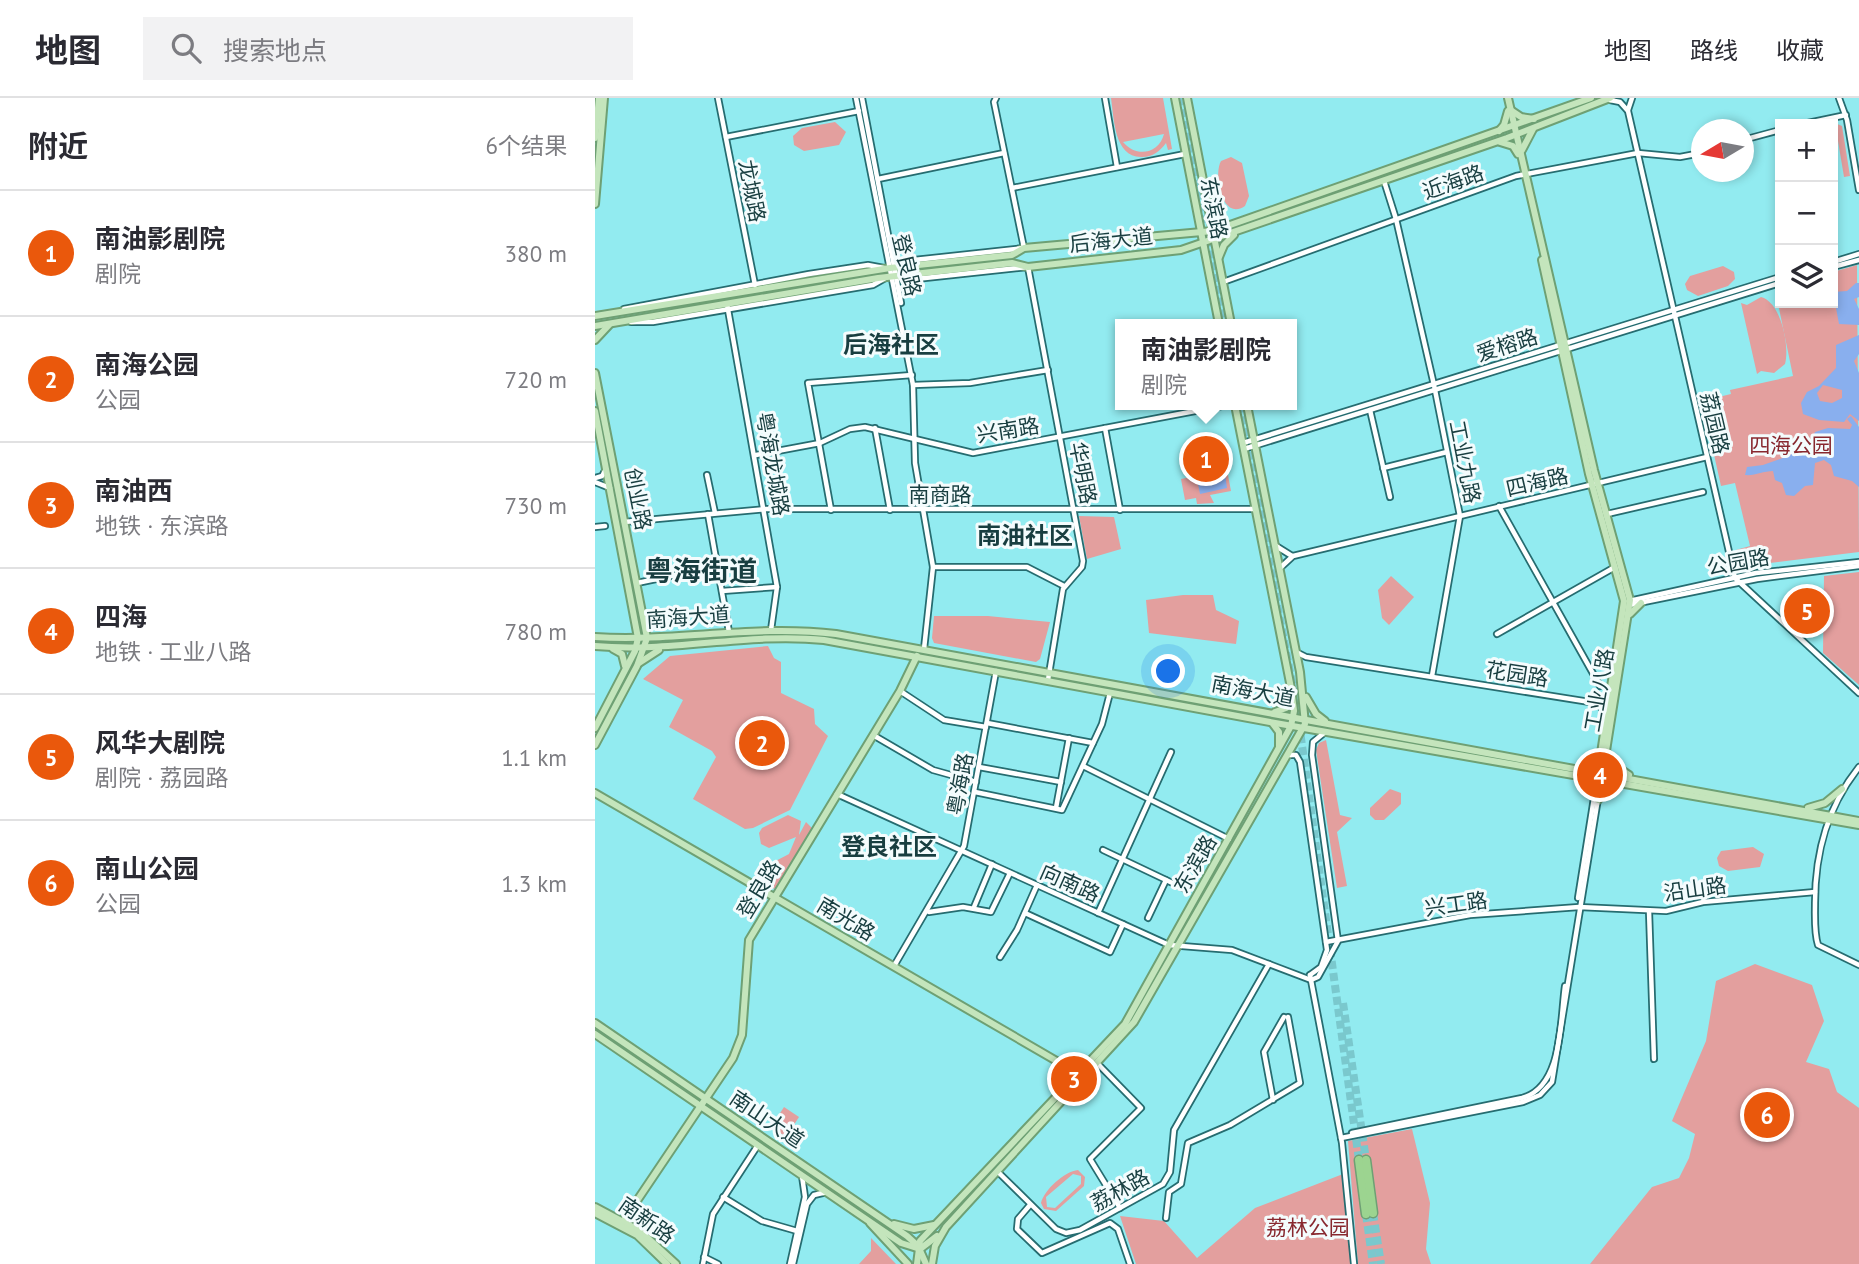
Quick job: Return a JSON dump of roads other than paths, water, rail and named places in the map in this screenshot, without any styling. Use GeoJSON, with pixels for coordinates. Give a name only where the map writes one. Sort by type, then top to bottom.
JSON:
{"type":"FeatureCollection","features":[{"type":"Feature","properties":{"kind":"highway"},"geometry":{"type":"LineString","coordinates":[[1362,1160],[1370,1213]]}},
{"type":"Feature","properties":{"kind":"main road"},"geometry":{"type":"LineString","coordinates":[[595,204],[599,98]]}},
{"type":"Feature","properties":{"kind":"main road"},"geometry":{"type":"LineString","coordinates":[[595,138],[598,115],[604,98]]}},
{"type":"Feature","properties":{"kind":"main road","name":"东滨路"},"geometry":{"type":"LineString","coordinates":[[1175,98],[1218,319]]}},
{"type":"Feature","properties":{"kind":"main road","name":"东滨路"},"geometry":{"type":"LineString","coordinates":[[1187,98],[1230,319]]}},
{"type":"Feature","properties":{"kind":"main road","name":"工业八路"},"geometry":{"type":"LineString","coordinates":[[1507,98],[1595,484],[1629,615],[1600,776]]}},
{"type":"Feature","properties":{"kind":"main road","name":"后海大道"},"geometry":{"type":"LineString","coordinates":[[595,326],[728,307],[891,276],[1012,263],[1028,267],[1188,248],[1384,181],[1515,131],[1539,118],[1591,98]]}},
{"type":"Feature","properties":{"kind":"main road","name":"后海大道"},"geometry":{"type":"LineString","coordinates":[[1515,131],[1535,127],[1608,99]]}},
{"type":"Feature","properties":{"kind":"main road"},"geometry":{"type":"LineString","coordinates":[[1535,127],[1527,135],[1520,153],[1507,143],[1493,139],[1503,127],[1509,110],[1525,118],[1539,118]]}},
{"type":"Feature","properties":{"kind":"main road","name":"后海大道"},"geometry":{"type":"LineString","coordinates":[[595,316],[755,287],[1012,255],[1024,248],[1189,231],[1213,231],[1493,139]]}},
{"type":"Feature","properties":{"kind":"main road"},"geometry":{"type":"LineString","coordinates":[[1189,231],[1197,214]]}},
{"type":"Feature","properties":{"kind":"main road"},"geometry":{"type":"LineString","coordinates":[[1210,214],[1219,223],[1233,225]]}},
{"type":"Feature","properties":{"kind":"main road"},"geometry":{"type":"LineString","coordinates":[[1219,259],[1224,245],[1237,232]]}},
{"type":"Feature","properties":{"kind":"main road"},"geometry":{"type":"LineString","coordinates":[[1188,248],[1198,250],[1207,261]]}},
{"type":"Feature","properties":{"kind":"main road"},"geometry":{"type":"LineString","coordinates":[[595,308],[614,313]]}},
{"type":"Feature","properties":{"kind":"main road"},"geometry":{"type":"LineString","coordinates":[[595,340],[610,324]]}},
{"type":"Feature","properties":{"kind":"main road","name":"创业路"},"geometry":{"type":"LineString","coordinates":[[595,373],[647,638],[637,666],[595,745]]}},
{"type":"Feature","properties":{"kind":"main road","name":"东滨路"},"geometry":{"type":"LineString","coordinates":[[932,1264],[935,1246],[946,1227],[1134,1022],[1291,726],[1294,717],[1291,688],[1236,410]]}},
{"type":"Feature","properties":{"kind":"main road","name":"东滨路"},"geometry":{"type":"LineString","coordinates":[[919,1248],[939,1222],[1125,1024],[1303,728],[1305,719],[1300,672],[1248,410]]}},
{"type":"Feature","properties":{"kind":"main road","name":"创业路"},"geometry":{"type":"LineString","coordinates":[[595,411],[638,638],[626,669],[595,728]]}},
{"type":"Feature","properties":{"kind":"main road","name":"工业八路"},"geometry":{"type":"LineString","coordinates":[[1595,484],[1628,592],[1607,716],[1600,776]]}},
{"type":"Feature","properties":{"kind":"main road"},"geometry":{"type":"LineString","coordinates":[[1628,592],[1640,601],[1629,615]]}},
{"type":"Feature","properties":{"kind":"main road"},"geometry":{"type":"LineString","coordinates":[[617,639],[630,630],[633,613]]}},
{"type":"Feature","properties":{"kind":"main road","name":"南海大道"},"geometry":{"type":"LineString","coordinates":[[595,638],[647,638],[772,630],[836,634],[1333,724],[1600,776],[1621,783],[1859,823]]}},
{"type":"Feature","properties":{"kind":"main road","name":"南海大道"},"geometry":{"type":"LineString","coordinates":[[595,646],[645,648],[796,638],[917,656],[1291,726],[1600,776],[1634,778],[1800,808],[1829,818]]}},
{"type":"Feature","properties":{"kind":"main road"},"geometry":{"type":"LineString","coordinates":[[608,647],[622,654],[626,669]]}},
{"type":"Feature","properties":{"kind":"main road"},"geometry":{"type":"LineString","coordinates":[[637,666],[651,654],[668,647]]}},
{"type":"Feature","properties":{"kind":"main road","name":"登良路"},"geometry":{"type":"LineString","coordinates":[[624,1220],[733,1059],[740,1043],[748,942],[899,691],[917,656]]}},
{"type":"Feature","properties":{"kind":"main road"},"geometry":{"type":"LineString","coordinates":[[1266,712],[1286,708],[1291,688]]}},
{"type":"Feature","properties":{"kind":"main road"},"geometry":{"type":"LineString","coordinates":[[1303,691],[1316,713],[1333,724]]}},
{"type":"Feature","properties":{"kind":"main road"},"geometry":{"type":"LineString","coordinates":[[1268,722],[1279,733],[1276,754]]}},
{"type":"Feature","properties":{"kind":"main road"},"geometry":{"type":"LineString","coordinates":[[1607,748],[1614,765],[1634,778]]}},
{"type":"Feature","properties":{"kind":"main road"},"geometry":{"type":"LineString","coordinates":[[1598,800],[1606,790],[1621,783]]}},
{"type":"Feature","properties":{"kind":"main road"},"geometry":{"type":"LineString","coordinates":[[1800,808],[1825,803],[1842,789]]}},
{"type":"Feature","properties":{"kind":"main road","name":"南光路"},"geometry":{"type":"LineString","coordinates":[[595,793],[1079,1074]]}},
{"type":"Feature","properties":{"kind":"main road","name":"南山大道"},"geometry":{"type":"LineString","coordinates":[[595,1023],[758,1145],[901,1243],[919,1248]]}},
{"type":"Feature","properties":{"kind":"main road","name":"南山大道"},"geometry":{"type":"LineString","coordinates":[[595,1034],[881,1218],[919,1248]]}},
{"type":"Feature","properties":{"kind":"main road","name":"南新路"},"geometry":{"type":"LineString","coordinates":[[595,1207],[624,1220],[656,1243],[676,1264]]}},
{"type":"Feature","properties":{"kind":"main road","name":"南新路"},"geometry":{"type":"LineString","coordinates":[[595,1213],[637,1235],[667,1264]]}},
{"type":"Feature","properties":{"kind":"main road"},"geometry":{"type":"LineString","coordinates":[[864,1217],[908,1264]]}},
{"type":"Feature","properties":{"kind":"main road"},"geometry":{"type":"LineString","coordinates":[[881,1218],[914,1229],[939,1222]]}},
{"type":"Feature","properties":{"kind":"main road"},"geometry":{"type":"LineString","coordinates":[[919,1248],[930,1244],[946,1227]]}},
{"type":"Feature","properties":{"kind":"main road"},"geometry":{"type":"LineString","coordinates":[[918,1264],[919,1248]]}},
{"type":"Feature","properties":{"kind":"main road"},"geometry":{"type":"LineString","coordinates":[[919,1248],[926,1264]]}},
{"type":"Feature","properties":{"kind":"street","name":"龙城路"},"geometry":{"type":"LineString","coordinates":[[718,98],[755,287]]}},
{"type":"Feature","properties":{"kind":"street"},"geometry":{"type":"LineString","coordinates":[[856,98],[875,179]]}},
{"type":"Feature","properties":{"kind":"street"},"geometry":{"type":"LineString","coordinates":[[862,98],[875,179]]}},
{"type":"Feature","properties":{"kind":"street"},"geometry":{"type":"LineString","coordinates":[[996,98],[994,102],[1024,248]]}},
{"type":"Feature","properties":{"kind":"street"},"geometry":{"type":"LineString","coordinates":[[1105,98],[1117,167]]}},
{"type":"Feature","properties":{"kind":"street"},"geometry":{"type":"LineString","coordinates":[[1628,111],[1632,98]]}},
{"type":"Feature","properties":{"kind":"street"},"geometry":{"type":"LineString","coordinates":[[1839,98],[1846,115],[1859,187]]}},
{"type":"Feature","properties":{"kind":"street"},"geometry":{"type":"LineString","coordinates":[[1608,99],[1620,102],[1628,111]]}},
{"type":"Feature","properties":{"kind":"street"},"geometry":{"type":"LineString","coordinates":[[726,138],[859,111]]}},
{"type":"Feature","properties":{"kind":"street","name":"荔园路"},"geometry":{"type":"LineString","coordinates":[[1628,111],[1737,580]]}},
{"type":"Feature","properties":{"kind":"street"},"geometry":{"type":"LineString","coordinates":[[1827,119],[1846,115]]}},
{"type":"Feature","properties":{"kind":"street"},"geometry":{"type":"LineString","coordinates":[[1754,137],[1775,131]]}},
{"type":"Feature","properties":{"kind":"street"},"geometry":{"type":"LineString","coordinates":[[1851,141],[1859,139]]}},
{"type":"Feature","properties":{"kind":"street"},"geometry":{"type":"LineString","coordinates":[[875,179],[1004,153]]}},
{"type":"Feature","properties":{"kind":"street","name":"近海路"},"geometry":{"type":"LineString","coordinates":[[1223,282],[1525,174],[1638,153],[1680,157],[1691,155]]}},
{"type":"Feature","properties":{"kind":"street"},"geometry":{"type":"LineString","coordinates":[[1012,188],[1185,154]]}},
{"type":"Feature","properties":{"kind":"street","name":"登良路"},"geometry":{"type":"LineString","coordinates":[[875,179],[891,276],[912,375],[914,438],[933,567],[924,649]]}},
{"type":"Feature","properties":{"kind":"street","name":"工业九路"},"geometry":{"type":"LineString","coordinates":[[1384,181],[1396,219],[1435,388],[1460,516],[1432,676]]}},
{"type":"Feature","properties":{"kind":"street"},"geometry":{"type":"LineString","coordinates":[[1838,260],[1859,254]]}},
{"type":"Feature","properties":{"kind":"street"},"geometry":{"type":"LineString","coordinates":[[1838,266],[1859,260]]}},
{"type":"Feature","properties":{"kind":"street","name":"华明路"},"geometry":{"type":"LineString","coordinates":[[1028,267],[1075,510],[1083,565],[1064,586],[1048,680]]}},
{"type":"Feature","properties":{"kind":"street","name":"爱榕路"},"geometry":{"type":"LineString","coordinates":[[1243,446],[1775,282]]}},
{"type":"Feature","properties":{"kind":"street","name":"粤海龙城路"},"geometry":{"type":"LineString","coordinates":[[728,307],[766,509],[777,587],[772,630]]}},
{"type":"Feature","properties":{"kind":"street"},"geometry":{"type":"LineString","coordinates":[[913,385],[970,383],[1048,370]]}},
{"type":"Feature","properties":{"kind":"street"},"geometry":{"type":"LineString","coordinates":[[831,510],[808,383],[912,375]]}},
{"type":"Feature","properties":{"kind":"street"},"geometry":{"type":"LineString","coordinates":[[1370,408],[1390,497]]}},
{"type":"Feature","properties":{"kind":"street","name":"兴南路"},"geometry":{"type":"LineString","coordinates":[[756,455],[820,443],[850,429],[875,428],[973,453],[1200,410]]}},
{"type":"Feature","properties":{"kind":"street"},"geometry":{"type":"LineString","coordinates":[[875,428],[890,510]]}},
{"type":"Feature","properties":{"kind":"street"},"geometry":{"type":"LineString","coordinates":[[1105,428],[1120,510]]}},
{"type":"Feature","properties":{"kind":"street"},"geometry":{"type":"LineString","coordinates":[[1383,468],[1447,452]]}},
{"type":"Feature","properties":{"kind":"street","name":"四海路"},"geometry":{"type":"LineString","coordinates":[[1293,556],[1707,457]]}},
{"type":"Feature","properties":{"kind":"street"},"geometry":{"type":"LineString","coordinates":[[595,480],[602,476],[606,468]]}},
{"type":"Feature","properties":{"kind":"street"},"geometry":{"type":"LineString","coordinates":[[707,475],[715,513]]}},
{"type":"Feature","properties":{"kind":"street"},"geometry":{"type":"LineString","coordinates":[[595,480],[610,488]]}},
{"type":"Feature","properties":{"kind":"street"},"geometry":{"type":"LineString","coordinates":[[1606,514],[1703,492]]}},
{"type":"Feature","properties":{"kind":"street"},"geometry":{"type":"LineString","coordinates":[[1499,506],[1600,685]]}},
{"type":"Feature","properties":{"kind":"street","name":"南商路"},"geometry":{"type":"LineString","coordinates":[[624,522],[766,509],[1256,509]]}},
{"type":"Feature","properties":{"kind":"street"},"geometry":{"type":"LineString","coordinates":[[708,514],[729,632]]}},
{"type":"Feature","properties":{"kind":"street"},"geometry":{"type":"LineString","coordinates":[[595,527],[605,526]]}},
{"type":"Feature","properties":{"kind":"street"},"geometry":{"type":"LineString","coordinates":[[1275,545],[1281,552],[1293,556],[1280,569]]}},
{"type":"Feature","properties":{"kind":"street","name":"公园路"},"geometry":{"type":"LineString","coordinates":[[1627,603],[1737,580],[1859,564]]}},
{"type":"Feature","properties":{"kind":"street"},"geometry":{"type":"LineString","coordinates":[[933,567],[1027,567],[1064,586]]}},
{"type":"Feature","properties":{"kind":"street"},"geometry":{"type":"LineString","coordinates":[[1497,634],[1616,567]]}},
{"type":"Feature","properties":{"kind":"street"},"geometry":{"type":"LineString","coordinates":[[637,583],[685,573]]}},
{"type":"Feature","properties":{"kind":"street"},"geometry":{"type":"LineString","coordinates":[[1737,580],[1859,693]]}},
{"type":"Feature","properties":{"kind":"street"},"geometry":{"type":"LineString","coordinates":[[722,591],[777,587]]}},
{"type":"Feature","properties":{"kind":"street"},"geometry":{"type":"LineString","coordinates":[[1296,652],[1302,656],[1432,676]]}},
{"type":"Feature","properties":{"kind":"street"},"geometry":{"type":"LineString","coordinates":[[1300,672],[1306,660],[1314,658]]}},
{"type":"Feature","properties":{"kind":"street","name":"粤海路"},"geometry":{"type":"LineString","coordinates":[[893,968],[962,851],[996,671]]}},
{"type":"Feature","properties":{"kind":"street","name":"花园路"},"geometry":{"type":"LineString","coordinates":[[1432,676],[1596,703]]}},
{"type":"Feature","properties":{"kind":"street"},"geometry":{"type":"LineString","coordinates":[[899,691],[944,720],[1093,743]]}},
{"type":"Feature","properties":{"kind":"street"},"geometry":{"type":"LineString","coordinates":[[975,792],[1062,810],[1102,724],[1110,692]]}},
{"type":"Feature","properties":{"kind":"street"},"geometry":{"type":"LineString","coordinates":[[1596,703],[1611,696]]}},
{"type":"Feature","properties":{"kind":"street"},"geometry":{"type":"LineString","coordinates":[[1596,703],[1604,708],[1607,716]]}},
{"type":"Feature","properties":{"kind":"street"},"geometry":{"type":"LineString","coordinates":[[1311,978],[1318,977],[1338,941],[1311,751],[1315,739],[1328,732]]}},
{"type":"Feature","properties":{"kind":"street"},"geometry":{"type":"LineString","coordinates":[[873,735],[933,770],[976,782]]}},
{"type":"Feature","properties":{"kind":"street"},"geometry":{"type":"LineString","coordinates":[[1056,808],[1069,738]]}},
{"type":"Feature","properties":{"kind":"street"},"geometry":{"type":"LineString","coordinates":[[1097,913],[1171,752]]}},
{"type":"Feature","properties":{"kind":"street"},"geometry":{"type":"LineString","coordinates":[[1285,756],[1296,755],[1301,764],[1326,942],[1325,961],[1311,978]]}},
{"type":"Feature","properties":{"kind":"street"},"geometry":{"type":"LineString","coordinates":[[1083,766],[1230,839]]}},
{"type":"Feature","properties":{"kind":"street"},"geometry":{"type":"LineString","coordinates":[[979,767],[1061,782]]}},
{"type":"Feature","properties":{"kind":"street"},"geometry":{"type":"LineString","coordinates":[[1859,767],[1842,789],[1829,818],[1818,851],[1815,891],[1817,942],[1820,947],[1859,965]]}},
{"type":"Feature","properties":{"kind":"street","name":"工业八路"},"geometry":{"type":"LineString","coordinates":[[1578,907],[1600,776]]}},
{"type":"Feature","properties":{"kind":"street","name":"工业八路"},"geometry":{"type":"LineString","coordinates":[[1341,1139],[1523,1098],[1542,1088],[1553,1068],[1600,776]]}},
{"type":"Feature","properties":{"kind":"street","name":"向南路"},"geometry":{"type":"LineString","coordinates":[[837,794],[1173,946],[1232,950],[1311,978]]}},
{"type":"Feature","properties":{"kind":"street"},"geometry":{"type":"LineString","coordinates":[[1103,850],[1185,889]]}},
{"type":"Feature","properties":{"kind":"street"},"geometry":{"type":"LineString","coordinates":[[974,907],[992,864]]}},
{"type":"Feature","properties":{"kind":"street"},"geometry":{"type":"LineString","coordinates":[[927,913],[974,907],[992,912],[1010,873]]}},
{"type":"Feature","properties":{"kind":"street"},"geometry":{"type":"LineString","coordinates":[[1148,918],[1166,880]]}},
{"type":"Feature","properties":{"kind":"street"},"geometry":{"type":"LineString","coordinates":[[1000,957],[1025,913],[1037,885]]}},
{"type":"Feature","properties":{"kind":"street","name":"沿山路"},"geometry":{"type":"LineString","coordinates":[[1578,907],[1649,911],[1703,902],[1815,891]]}},
{"type":"Feature","properties":{"kind":"street","name":"兴工路"},"geometry":{"type":"LineString","coordinates":[[1326,942],[1470,915],[1578,907]]}},
{"type":"Feature","properties":{"kind":"street"},"geometry":{"type":"LineString","coordinates":[[1649,911],[1654,1059]]}},
{"type":"Feature","properties":{"kind":"street"},"geometry":{"type":"LineString","coordinates":[[1025,913],[1110,952],[1123,924]]}},
{"type":"Feature","properties":{"kind":"street","name":"荔林路"},"geometry":{"type":"LineString","coordinates":[[997,1171],[1056,1229],[1066,1233],[1080,1230],[1158,1188],[1169,1177],[1174,1130],[1269,964]]}},
{"type":"Feature","properties":{"kind":"street"},"geometry":{"type":"LineString","coordinates":[[1311,978],[1341,1139],[1353,1264]]}},
{"type":"Feature","properties":{"kind":"street"},"geometry":{"type":"LineString","coordinates":[[1167,1218],[1169,1192],[1181,1184],[1188,1143],[1230,1125],[1273,1100],[1300,1083],[1286,1017],[1264,1052],[1273,1100]]}},
{"type":"Feature","properties":{"kind":"street"},"geometry":{"type":"LineString","coordinates":[[1097,1063],[1141,1108],[1090,1159],[1120,1208]]}},
{"type":"Feature","properties":{"kind":"street"},"geometry":{"type":"LineString","coordinates":[[703,1264],[711,1222],[723,1197],[758,1145]]}},
{"type":"Feature","properties":{"kind":"street"},"geometry":{"type":"LineString","coordinates":[[792,1264],[805,1194],[802,1175]]}},
{"type":"Feature","properties":{"kind":"street"},"geometry":{"type":"LineString","coordinates":[[792,1264],[807,1204],[814,1195],[828,1192]]}},
{"type":"Feature","properties":{"kind":"street"},"geometry":{"type":"LineString","coordinates":[[723,1197],[762,1221],[797,1231]]}},
{"type":"Feature","properties":{"kind":"street"},"geometry":{"type":"LineString","coordinates":[[1030,1205],[1018,1219],[1017,1229],[1042,1253],[1112,1223],[1118,1229],[1130,1264]]}},
{"type":"Feature","properties":{"kind":"street"},"geometry":{"type":"LineString","coordinates":[[704,1256],[718,1264]]}},
{"type":"Feature","properties":{"kind":"water"},"geometry":{"type":"Polygon","coordinates":[[[1859,283],[1859,297],[1854,299],[1859,309],[1859,325],[1839,324],[1836,308],[1838,292],[1847,291],[1859,283]]]}},
{"type":"Feature","properties":{"kind":"water"},"geometry":{"type":"Polygon","coordinates":[[[1859,335],[1859,354],[1854,361],[1859,373],[1859,421],[1850,414],[1844,422],[1819,420],[1803,414],[1801,403],[1807,392],[1819,386],[1836,368],[1836,345],[1859,335]],[[1823,385],[1817,393],[1820,401],[1832,403],[1842,398],[1842,390],[1823,385]]]}},
{"type":"Feature","properties":{"kind":"water"},"geometry":{"type":"Polygon","coordinates":[[[1851,416],[1859,427],[1859,487],[1852,481],[1834,476],[1831,465],[1824,460],[1815,463],[1813,485],[1805,486],[1794,496],[1786,495],[1782,483],[1775,480],[1773,471],[1745,475],[1747,467],[1763,465],[1791,455],[1787,447],[1791,442],[1802,449],[1809,447],[1815,432],[1828,428],[1850,429],[1852,425],[1847,419],[1851,416]]]}},
{"type":"Feature","properties":{"kind":"water"},"geometry":{"type":"Polygon","coordinates":[[[1225,474],[1227,488],[1200,494],[1197,479],[1225,474]]]}},
{"type":"Feature","properties":{"kind":"tunnel"},"geometry":{"type":"LineString","coordinates":[[1178,98],[1222,319]]}},
{"type":"Feature","properties":{"kind":"tunnel"},"geometry":{"type":"LineString","coordinates":[[1240,410],[1297,709],[1359,1160]]}},
{"type":"Feature","properties":{"kind":"tunnel"},"geometry":{"type":"LineString","coordinates":[[1343,1003],[1366,1160]]}},
{"type":"Feature","properties":{"kind":"tunnel"},"geometry":{"type":"LineString","coordinates":[[1373,1213],[1381,1264]]}},
{"type":"Feature","properties":{"kind":"tunnel"},"geometry":{"type":"LineString","coordinates":[[1366,1214],[1373,1264]]}},
{"type":"Feature","properties":{"kind":"place","name":"南油影剧院"},"geometry":{"type":"Point","coordinates":[1206,459]}},
{"type":"Feature","properties":{"kind":"place","name":"风华大剧院"},"geometry":{"type":"Point","coordinates":[1807,611]}},
{"type":"Feature","properties":{"kind":"place","name":"南海公园"},"geometry":{"type":"Point","coordinates":[762,743]}},
{"type":"Feature","properties":{"kind":"place","name":"四海"},"geometry":{"type":"Point","coordinates":[1600,775]}},
{"type":"Feature","properties":{"kind":"place","name":"南油西"},"geometry":{"type":"Point","coordinates":[1074,1079]}},
{"type":"Feature","properties":{"kind":"place","name":"南山公园"},"geometry":{"type":"Point","coordinates":[1767,1115]}},
{"type":"Feature","properties":{"kind":"district","name":"后海社区"},"geometry":{"type":"Point","coordinates":[891,344]}},
{"type":"Feature","properties":{"kind":"district","name":"南油社区"},"geometry":{"type":"Point","coordinates":[1025,535]}},
{"type":"Feature","properties":{"kind":"district","name":"粤海街道"},"geometry":{"type":"Point","coordinates":[701,570]}},
{"type":"Feature","properties":{"kind":"district","name":"登良社区"},"geometry":{"type":"Point","coordinates":[889,846]}},
{"type":"Feature","properties":{"kind":"park label","name":"四海公园"},"geometry":{"type":"Point","coordinates":[1791,445]}},
{"type":"Feature","properties":{"kind":"park label","name":"荔林公园"},"geometry":{"type":"Point","coordinates":[1308,1227]}}]}
